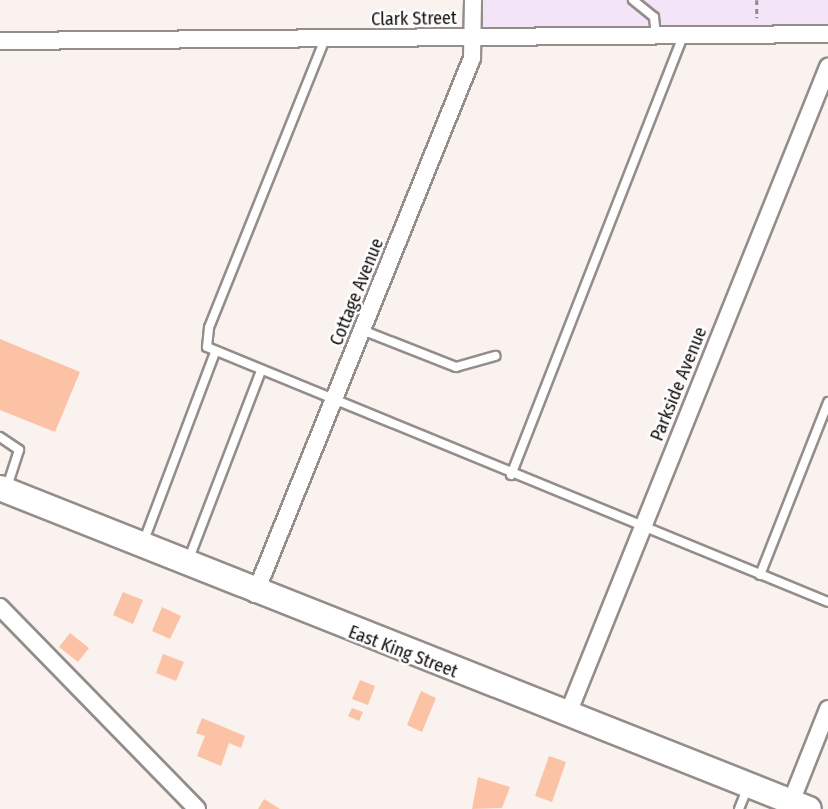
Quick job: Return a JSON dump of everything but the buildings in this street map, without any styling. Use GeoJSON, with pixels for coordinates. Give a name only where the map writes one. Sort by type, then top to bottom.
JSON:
{"type":"FeatureCollection","features":[{"type":"Feature","properties":{"kind":"main road","name":"East King Street"},"geometry":{"type":"LineString","coordinates":[[3,489],[255,594],[800,806]]}},
{"type":"Feature","properties":{"kind":"street","name":"Cottage Avenue"},"geometry":{"type":"LineString","coordinates":[[255,594],[472,58],[473,0]]}},
{"type":"Feature","properties":{"kind":"street","name":"Clark Street"},"geometry":{"type":"LineString","coordinates":[[0,41],[828,34]]}},
{"type":"Feature","properties":{"kind":"street","name":"Parkside Avenue"},"geometry":{"type":"LineString","coordinates":[[567,716],[828,67]]}},
{"type":"Feature","properties":{"kind":"street"},"geometry":{"type":"LineString","coordinates":[[0,607],[197,809]]}},
{"type":"Feature","properties":{"kind":"street"},"geometry":{"type":"LineString","coordinates":[[800,806],[828,709]]}},
{"type":"Feature","properties":{"kind":"lane"},"geometry":{"type":"LineString","coordinates":[[633,0],[654,17],[656,36]]}},
{"type":"Feature","properties":{"kind":"lane"},"geometry":{"type":"LineString","coordinates":[[511,475],[683,36]]}},
{"type":"Feature","properties":{"kind":"lane"},"geometry":{"type":"LineString","coordinates":[[325,38],[205,341],[215,352],[511,475],[828,602]]}},
{"type":"Feature","properties":{"kind":"lane"},"geometry":{"type":"LineString","coordinates":[[362,330],[456,367],[495,356]]}},
{"type":"Feature","properties":{"kind":"lane"},"geometry":{"type":"LineString","coordinates":[[141,548],[215,352]]}},
{"type":"Feature","properties":{"kind":"lane"},"geometry":{"type":"LineString","coordinates":[[186,566],[261,371]]}},
{"type":"Feature","properties":{"kind":"lane"},"geometry":{"type":"LineString","coordinates":[[760,575],[828,402]]}},
{"type":"Feature","properties":{"kind":"lane"},"geometry":{"type":"LineString","coordinates":[[0,437],[19,450],[3,489]]}},
{"type":"Feature","properties":{"kind":"lane"},"geometry":{"type":"LineString","coordinates":[[739,809],[748,786]]}},
{"type":"Feature","properties":{"kind":"path"},"geometry":{"type":"LineString","coordinates":[[757,0],[757,10]]}},
{"type":"Feature","properties":{"kind":"shaded area"},"geometry":{"type":"Polygon","coordinates":[[[473,0],[828,0],[828,34],[473,37],[473,0]]]}}]}
